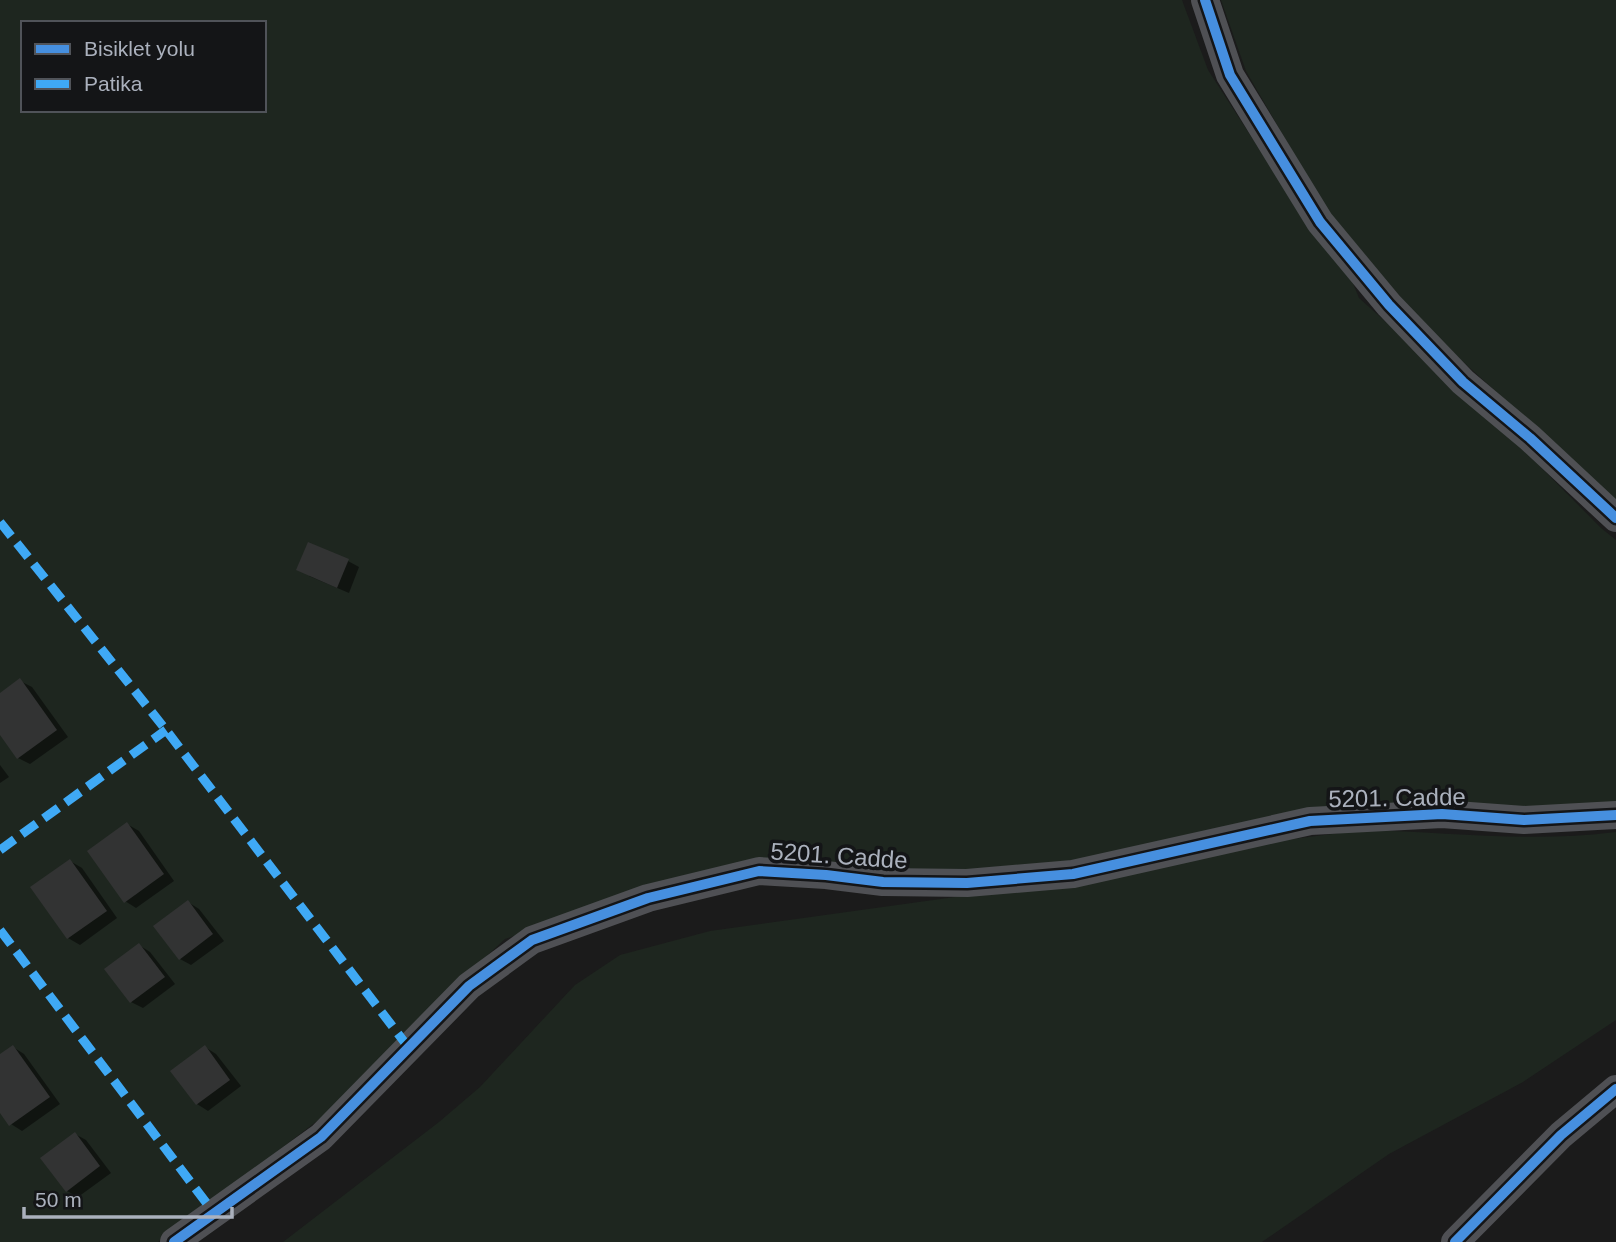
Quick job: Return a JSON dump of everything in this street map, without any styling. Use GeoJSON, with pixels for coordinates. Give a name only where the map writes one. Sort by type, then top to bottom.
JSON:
{"type":"FeatureCollection","features":[{"type":"Feature","properties":{"kind":"street"},"geometry":{"type":"LineString","coordinates":[[1205,0],[1230,75],[1321,222],[1389,305],[1463,382],[1530,438],[1616,518]]}},
{"type":"Feature","properties":{"kind":"street","name":"5201. Cadde"},"geometry":{"type":"LineString","coordinates":[[174,1242],[321,1137],[469,986],[500,963],[532,940],[648,898],[759,872],[826,875],[883,883],[967,883],[1073,874],[1310,821],[1441,814],[1524,820],[1616,815]]}},
{"type":"Feature","properties":{"kind":"street"},"geometry":{"type":"LineString","coordinates":[[1455,1242],[1561,1135],[1616,1089]]}},
{"type":"Feature","properties":{"kind":"shaded area"},"geometry":{"type":"Polygon","coordinates":[[[0,0],[1182,0],[1208,70],[1293,201],[1336,242],[1359,298],[1481,407],[1616,540],[1616,803],[1563,808],[1485,805],[1082,861],[953,876],[720,869],[505,939],[424,1014],[346,1099],[158,1242],[0,1242],[0,0]]]}},
{"type":"Feature","properties":{"kind":"shaded area"},"geometry":{"type":"Polygon","coordinates":[[[1221,0],[1616,0],[1616,500],[1429,331],[1324,206],[1246,71],[1221,0]]]}},
{"type":"Feature","properties":{"kind":"shaded area"},"geometry":{"type":"Polygon","coordinates":[[[1364,830],[1522,837],[1616,832],[1616,1020],[1523,1082],[1389,1154],[1262,1242],[283,1242],[439,1122],[480,1087],[575,985],[620,955],[710,931],[1113,875],[1277,841],[1364,830]]]}},
{"type":"Feature","properties":{"kind":"building"},"geometry":{"type":"Polygon","coordinates":[[[308,542],[349,559],[337,588],[296,570],[308,542]]]}},
{"type":"Feature","properties":{"kind":"building"},"geometry":{"type":"Polygon","coordinates":[[[20,678],[57,730],[17,759],[0,735],[0,693],[20,678]]]}},
{"type":"Feature","properties":{"kind":"building"},"geometry":{"type":"Polygon","coordinates":[[[127,822],[164,874],[124,903],[87,851],[127,822]]]}},
{"type":"Feature","properties":{"kind":"building"},"geometry":{"type":"Polygon","coordinates":[[[70,859],[107,911],[67,939],[30,887],[70,859]]]}},
{"type":"Feature","properties":{"kind":"building"},"geometry":{"type":"Polygon","coordinates":[[[188,900],[213,934],[179,960],[153,926],[188,900]]]}},
{"type":"Feature","properties":{"kind":"building"},"geometry":{"type":"Polygon","coordinates":[[[139,943],[165,977],[130,1003],[104,969],[139,943]]]}},
{"type":"Feature","properties":{"kind":"building"},"geometry":{"type":"Polygon","coordinates":[[[13,1045],[50,1097],[9,1126],[0,1113],[0,1054],[13,1045]]]}},
{"type":"Feature","properties":{"kind":"building"},"geometry":{"type":"Polygon","coordinates":[[[205,1045],[230,1080],[196,1105],[170,1071],[205,1045]]]}},
{"type":"Feature","properties":{"kind":"building"},"geometry":{"type":"Polygon","coordinates":[[[75,1132],[100,1166],[66,1192],[40,1158],[75,1132]]]}},
{"type":"Feature","properties":{"kind":"marked path"},"geometry":{"type":"LineString","coordinates":[[0,522],[166,730],[409,1048]]}},
{"type":"Feature","properties":{"kind":"marked path"},"geometry":{"type":"LineString","coordinates":[[0,850],[166,730]]}},
{"type":"Feature","properties":{"kind":"marked path"},"geometry":{"type":"LineString","coordinates":[[0,930],[214,1213]]}},
{"type":"Feature","properties":{"kind":"cycle path"},"geometry":{"type":"LineString","coordinates":[[1205,0],[1230,75],[1320,222],[1389,305],[1463,382],[1530,438],[1616,518]]}},
{"type":"Feature","properties":{"kind":"cycle path"},"geometry":{"type":"LineString","coordinates":[[174,1242],[321,1137],[469,986],[532,940],[648,898],[759,871],[883,882],[967,883],[1073,874],[1310,821],[1442,814],[1524,820],[1616,815]]}},
{"type":"Feature","properties":{"kind":"cycle path"},"geometry":{"type":"LineString","coordinates":[[1455,1242],[1561,1135],[1616,1089]]}}]}
